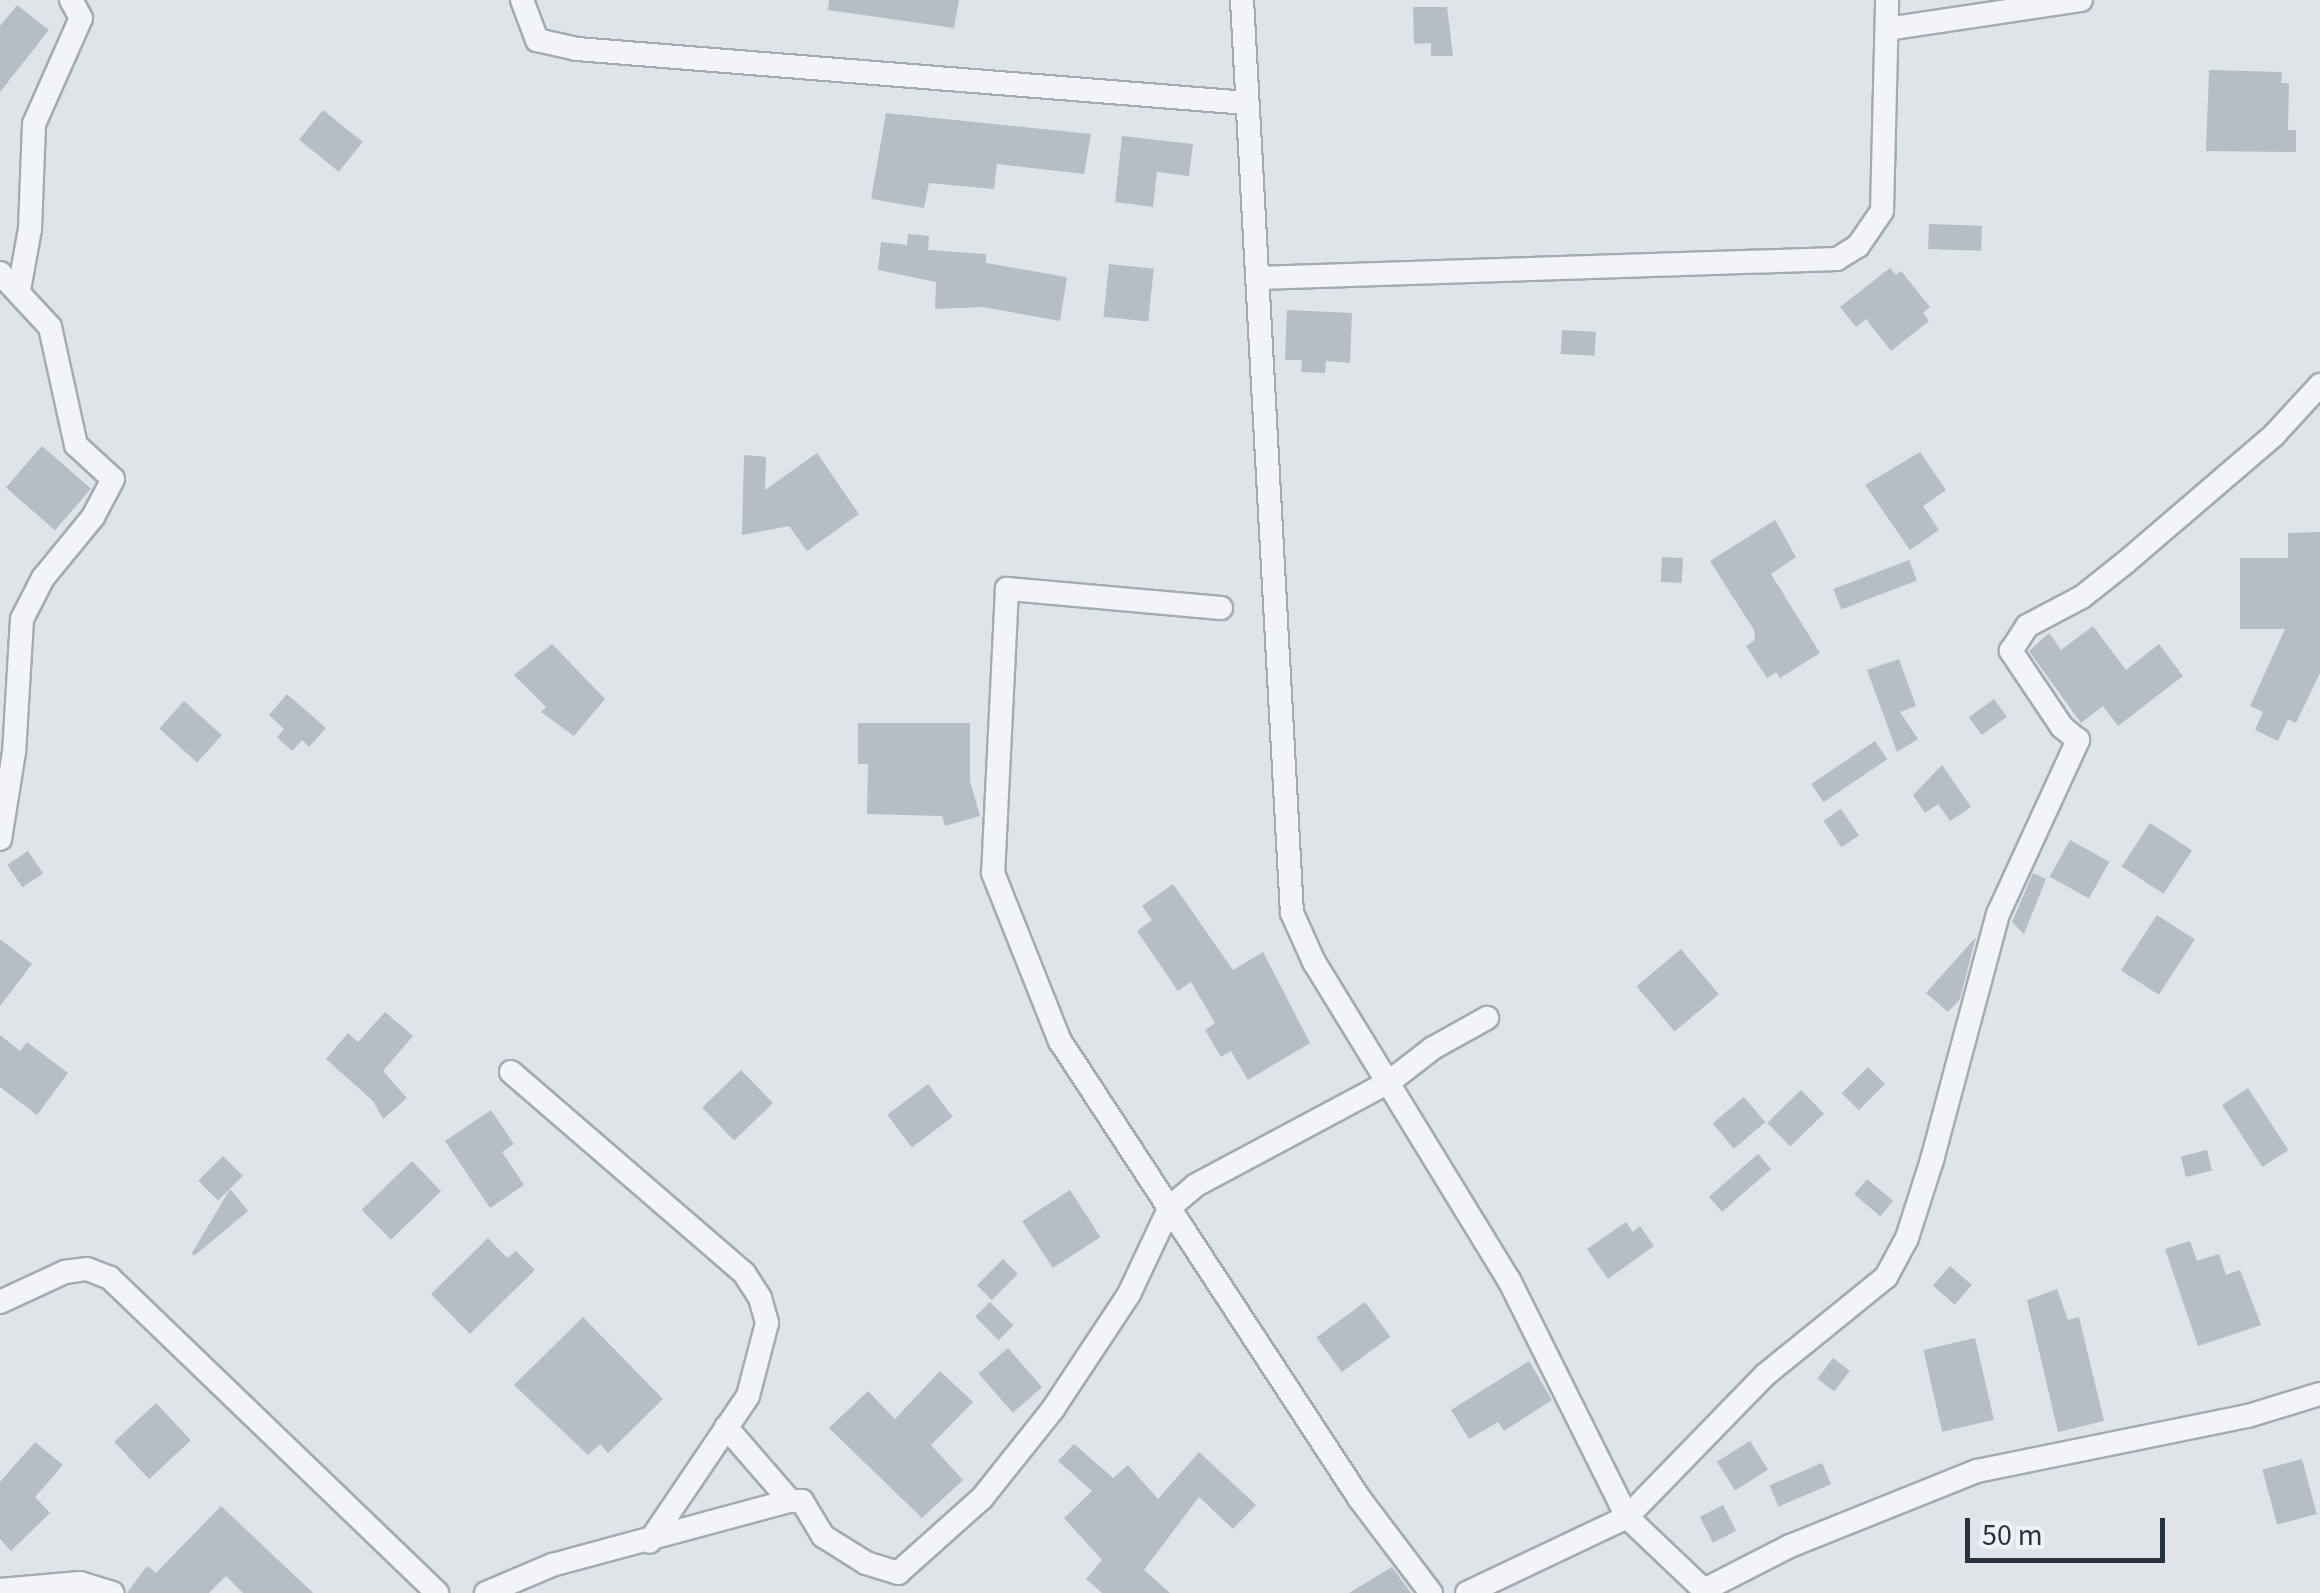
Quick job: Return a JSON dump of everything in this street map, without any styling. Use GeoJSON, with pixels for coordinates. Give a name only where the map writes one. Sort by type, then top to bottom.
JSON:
{"type":"FeatureCollection","features":[{"type":"Feature","properties":{"kind":"street"},"geometry":{"type":"LineString","coordinates":[[19,290],[30,229],[34,124],[81,18],[71,0]]}},
{"type":"Feature","properties":{"kind":"street"},"geometry":{"type":"LineString","coordinates":[[522,0],[538,40],[577,49],[1246,103]]}},
{"type":"Feature","properties":{"kind":"street"},"geometry":{"type":"LineString","coordinates":[[1242,0],[1292,913],[1314,962],[1509,1280],[1627,1518],[1705,1591],[1790,1546],[1977,1471],[2248,1416],[2320,1394]]}},
{"type":"Feature","properties":{"kind":"street"},"geometry":{"type":"LineString","coordinates":[[1258,278],[1837,260],[1858,246],[1882,211],[1887,0]]}},
{"type":"Feature","properties":{"kind":"street"},"geometry":{"type":"LineString","coordinates":[[1887,30],[2081,0]]}},
{"type":"Feature","properties":{"kind":"street"},"geometry":{"type":"LineString","coordinates":[[0,273],[50,327],[76,445],[113,479],[93,517],[42,578],[22,619],[14,752],[0,839]]}},
{"type":"Feature","properties":{"kind":"street"},"geometry":{"type":"LineString","coordinates":[[1467,1593],[1627,1518],[1766,1375],[1886,1276],[1907,1238],[1998,914],[2078,740],[2062,728],[2011,651],[2027,626],[2082,597],[2274,435],[2320,384]]}},
{"type":"Feature","properties":{"kind":"street"},"geometry":{"type":"LineString","coordinates":[[1221,608],[1008,590],[993,873],[1060,1041],[1359,1498],[1431,1593]]}},
{"type":"Feature","properties":{"kind":"street"},"geometry":{"type":"LineString","coordinates":[[486,1593],[552,1564],[649,1542],[790,1501],[802,1501],[823,1536],[866,1563],[898,1572],[982,1498],[1053,1409],[1129,1294],[1170,1207],[1196,1185],[1389,1082],[1433,1048],[1488,1018]]}},
{"type":"Feature","properties":{"kind":"street"},"geometry":{"type":"LineString","coordinates":[[511,1072],[744,1273],[760,1298],[768,1323],[760,1365],[726,1427],[649,1542]]}},
{"type":"Feature","properties":{"kind":"street"},"geometry":{"type":"LineString","coordinates":[[0,1302],[65,1272],[88,1269],[110,1278],[437,1593]]}},
{"type":"Feature","properties":{"kind":"street"},"geometry":{"type":"LineString","coordinates":[[726,1427],[790,1501]]}},
{"type":"Feature","properties":{"kind":"street"},"geometry":{"type":"LineString","coordinates":[[0,1590],[80,1583],[112,1593]]}},
{"type":"Feature","properties":{"kind":"building"},"geometry":{"type":"Polygon","coordinates":[[[829,0],[959,0],[954,28],[828,10],[829,0]]]}},
{"type":"Feature","properties":{"kind":"building"},"geometry":{"type":"Polygon","coordinates":[[[17,5],[49,30],[0,92],[0,26],[17,5]]]}},
{"type":"Feature","properties":{"kind":"building"},"geometry":{"type":"Polygon","coordinates":[[[1413,7],[1447,7],[1453,56],[1431,56],[1431,43],[1414,44],[1413,7]]]}},
{"type":"Feature","properties":{"kind":"building"},"geometry":{"type":"Polygon","coordinates":[[[2209,70],[2282,72],[2281,83],[2289,83],[2288,130],[2296,130],[2296,152],[2206,151],[2209,70]]]}},
{"type":"Feature","properties":{"kind":"building"},"geometry":{"type":"Polygon","coordinates":[[[323,110],[363,142],[339,172],[299,140],[323,110]]]}},
{"type":"Feature","properties":{"kind":"building"},"geometry":{"type":"Polygon","coordinates":[[[886,113],[1091,134],[1084,174],[997,164],[994,189],[929,183],[924,208],[871,199],[886,113]]]}},
{"type":"Feature","properties":{"kind":"building"},"geometry":{"type":"Polygon","coordinates":[[[1122,136],[1193,144],[1189,176],[1157,172],[1153,207],[1115,202],[1122,136]]]}},
{"type":"Feature","properties":{"kind":"building"},"geometry":{"type":"Polygon","coordinates":[[[1929,224],[1982,226],[1981,251],[1928,249],[1929,224]]]}},
{"type":"Feature","properties":{"kind":"building"},"geometry":{"type":"Polygon","coordinates":[[[908,234],[929,236],[928,250],[986,254],[986,263],[1067,277],[1060,321],[983,307],[935,309],[936,282],[878,270],[881,242],[907,245],[908,234]]]}},
{"type":"Feature","properties":{"kind":"building"},"geometry":{"type":"Polygon","coordinates":[[[1109,264],[1154,269],[1148,321],[1103,317],[1109,264]]]}},
{"type":"Feature","properties":{"kind":"building"},"geometry":{"type":"Polygon","coordinates":[[[1890,268],[1896,275],[1901,271],[1930,307],[1923,313],[1929,321],[1891,351],[1866,319],[1856,327],[1840,307],[1890,268]]]}},
{"type":"Feature","properties":{"kind":"building"},"geometry":{"type":"Polygon","coordinates":[[[1287,310],[1352,313],[1350,363],[1326,361],[1325,373],[1301,372],[1302,360],[1285,360],[1287,310]]]}},
{"type":"Feature","properties":{"kind":"building"},"geometry":{"type":"Polygon","coordinates":[[[1562,330],[1596,332],[1595,356],[1561,354],[1562,330]]]}},
{"type":"Feature","properties":{"kind":"building"},"geometry":{"type":"Polygon","coordinates":[[[42,446],[91,489],[55,530],[6,488],[42,446]]]}},
{"type":"Feature","properties":{"kind":"building"},"geometry":{"type":"Polygon","coordinates":[[[1920,452],[1946,490],[1923,506],[1939,530],[1910,550],[1865,485],[1920,452]]]}},
{"type":"Feature","properties":{"kind":"building"},"geometry":{"type":"Polygon","coordinates":[[[817,453],[859,514],[807,551],[789,526],[742,535],[744,455],[766,457],[765,490],[817,453]]]}},
{"type":"Feature","properties":{"kind":"building"},"geometry":{"type":"Polygon","coordinates":[[[1775,520],[1796,557],[1771,574],[1820,653],[1780,678],[1776,672],[1767,678],[1746,646],[1755,640],[1754,630],[1710,561],[1775,520]]]}},
{"type":"Feature","properties":{"kind":"building"},"geometry":{"type":"Polygon","coordinates":[[[2320,532],[2320,673],[2296,723],[2288,719],[2278,741],[2255,730],[2263,712],[2250,706],[2285,629],[2240,629],[2240,558],[2288,558],[2288,533],[2320,532]]]}},
{"type":"Feature","properties":{"kind":"building"},"geometry":{"type":"Polygon","coordinates":[[[1662,557],[1683,558],[1682,583],[1661,582],[1662,557]]]}},
{"type":"Feature","properties":{"kind":"building"},"geometry":{"type":"Polygon","coordinates":[[[1909,560],[1917,581],[1841,610],[1833,589],[1909,560]]]}},
{"type":"Feature","properties":{"kind":"building"},"geometry":{"type":"Polygon","coordinates":[[[2093,626],[2126,670],[2159,644],[2183,676],[2118,726],[2103,706],[2081,723],[2029,651],[2049,633],[2061,650],[2093,626]]]}},
{"type":"Feature","properties":{"kind":"building"},"geometry":{"type":"Polygon","coordinates":[[[552,644],[605,699],[574,736],[541,712],[546,707],[514,675],[552,644]]]}},
{"type":"Feature","properties":{"kind":"building"},"geometry":{"type":"Polygon","coordinates":[[[1899,659],[1916,706],[1900,712],[1918,739],[1897,752],[1867,670],[1899,659]]]}},
{"type":"Feature","properties":{"kind":"building"},"geometry":{"type":"Polygon","coordinates":[[[287,694],[326,728],[309,747],[302,740],[292,751],[277,737],[284,729],[269,715],[287,694]]]}},
{"type":"Feature","properties":{"kind":"building"},"geometry":{"type":"Polygon","coordinates":[[[1994,699],[2007,717],[1982,735],[1969,717],[1994,699]]]}},
{"type":"Feature","properties":{"kind":"building"},"geometry":{"type":"Polygon","coordinates":[[[184,701],[222,735],[197,763],[159,728],[184,701]]]}},
{"type":"Feature","properties":{"kind":"building"},"geometry":{"type":"Polygon","coordinates":[[[858,723],[970,723],[970,781],[980,816],[945,826],[942,816],[867,814],[868,764],[858,764],[858,723]]]}},
{"type":"Feature","properties":{"kind":"building"},"geometry":{"type":"Polygon","coordinates":[[[1875,741],[1887,759],[1823,802],[1811,784],[1875,741]]]}},
{"type":"Feature","properties":{"kind":"building"},"geometry":{"type":"Polygon","coordinates":[[[1942,765],[1971,807],[1950,821],[1938,804],[1925,813],[1913,795],[1942,765]]]}},
{"type":"Feature","properties":{"kind":"building"},"geometry":{"type":"Polygon","coordinates":[[[1841,809],[1859,836],[1841,847],[1824,821],[1841,809]]]}},
{"type":"Feature","properties":{"kind":"building"},"geometry":{"type":"Polygon","coordinates":[[[2150,823],[2192,850],[2164,894],[2122,867],[2150,823]]]}},
{"type":"Feature","properties":{"kind":"building"},"geometry":{"type":"Polygon","coordinates":[[[2070,840],[2109,862],[2089,899],[2050,877],[2070,840]]]}},
{"type":"Feature","properties":{"kind":"building"},"geometry":{"type":"Polygon","coordinates":[[[28,851],[43,873],[22,887],[7,865],[28,851]]]}},
{"type":"Feature","properties":{"kind":"building"},"geometry":{"type":"Polygon","coordinates":[[[2033,873],[2046,879],[2024,934],[2012,922],[2033,873]]]}},
{"type":"Feature","properties":{"kind":"building"},"geometry":{"type":"Polygon","coordinates":[[[1173,884],[1233,970],[1263,952],[1310,1043],[1248,1080],[1231,1051],[1221,1057],[1205,1030],[1215,1023],[1191,982],[1178,991],[1137,931],[1152,920],[1142,906],[1173,884]]]}},
{"type":"Feature","properties":{"kind":"building"},"geometry":{"type":"Polygon","coordinates":[[[2157,915],[2195,940],[2159,995],[2121,970],[2157,915]]]}},
{"type":"Feature","properties":{"kind":"building"},"geometry":{"type":"Polygon","coordinates":[[[1976,937],[1960,999],[1948,1012],[1926,993],[1976,937]]]}},
{"type":"Feature","properties":{"kind":"building"},"geometry":{"type":"Polygon","coordinates":[[[0,939],[32,964],[0,1006],[0,939]]]}},
{"type":"Feature","properties":{"kind":"building"},"geometry":{"type":"Polygon","coordinates":[[[1681,949],[1719,994],[1674,1031],[1637,986],[1681,949]]]}},
{"type":"Feature","properties":{"kind":"building"},"geometry":{"type":"Polygon","coordinates":[[[385,1012],[413,1036],[383,1071],[407,1098],[383,1119],[373,1101],[326,1059],[348,1033],[358,1042],[385,1012]]]}},
{"type":"Feature","properties":{"kind":"building"},"geometry":{"type":"Polygon","coordinates":[[[0,1035],[20,1051],[27,1042],[68,1073],[37,1115],[0,1087],[0,1035]]]}},
{"type":"Feature","properties":{"kind":"building"},"geometry":{"type":"Polygon","coordinates":[[[1868,1067],[1885,1084],[1859,1110],[1842,1093],[1868,1067]]]}},
{"type":"Feature","properties":{"kind":"building"},"geometry":{"type":"Polygon","coordinates":[[[741,1070],[773,1103],[734,1141],[702,1108],[741,1070]]]}},
{"type":"Feature","properties":{"kind":"building"},"geometry":{"type":"Polygon","coordinates":[[[928,1084],[953,1117],[912,1147],[887,1115],[928,1084]]]}},
{"type":"Feature","properties":{"kind":"building"},"geometry":{"type":"Polygon","coordinates":[[[2248,1088],[2288,1150],[2262,1167],[2222,1105],[2248,1088]]]}},
{"type":"Feature","properties":{"kind":"building"},"geometry":{"type":"Polygon","coordinates":[[[1801,1090],[1824,1114],[1790,1146],[1767,1123],[1801,1090]]]}},
{"type":"Feature","properties":{"kind":"building"},"geometry":{"type":"Polygon","coordinates":[[[1744,1097],[1765,1122],[1734,1149],[1713,1123],[1744,1097]]]}},
{"type":"Feature","properties":{"kind":"building"},"geometry":{"type":"Polygon","coordinates":[[[491,1110],[514,1144],[502,1152],[524,1185],[490,1208],[445,1141],[491,1110]]]}},
{"type":"Feature","properties":{"kind":"building"},"geometry":{"type":"Polygon","coordinates":[[[2207,1150],[2212,1170],[2186,1177],[2181,1157],[2207,1150]]]}},
{"type":"Feature","properties":{"kind":"building"},"geometry":{"type":"Polygon","coordinates":[[[1758,1154],[1771,1169],[1722,1212],[1709,1197],[1758,1154]]]}},
{"type":"Feature","properties":{"kind":"building"},"geometry":{"type":"Polygon","coordinates":[[[223,1156],[243,1176],[218,1201],[198,1181],[223,1156]]]}},
{"type":"Feature","properties":{"kind":"building"},"geometry":{"type":"Polygon","coordinates":[[[412,1161],[441,1191],[391,1240],[362,1210],[412,1161]]]}},
{"type":"Feature","properties":{"kind":"building"},"geometry":{"type":"Polygon","coordinates":[[[1867,1179],[1893,1201],[1880,1216],[1854,1194],[1867,1179]]]}},
{"type":"Feature","properties":{"kind":"building"},"geometry":{"type":"Polygon","coordinates":[[[230,1189],[248,1211],[194,1256],[192,1253],[230,1189]]]}},
{"type":"Feature","properties":{"kind":"building"},"geometry":{"type":"Polygon","coordinates":[[[1070,1190],[1100,1237],[1053,1268],[1022,1221],[1070,1190]]]}},
{"type":"Feature","properties":{"kind":"building"},"geometry":{"type":"Polygon","coordinates":[[[1626,1222],[1633,1232],[1640,1226],[1654,1246],[1608,1279],[1587,1249],[1626,1222]]]}},
{"type":"Feature","properties":{"kind":"building"},"geometry":{"type":"Polygon","coordinates":[[[488,1238],[507,1258],[516,1251],[535,1270],[470,1334],[431,1294],[488,1238]]]}},
{"type":"Feature","properties":{"kind":"building"},"geometry":{"type":"Polygon","coordinates":[[[2190,1241],[2197,1261],[2219,1254],[2226,1275],[2240,1270],[2261,1325],[2198,1346],[2165,1249],[2190,1241]]]}},
{"type":"Feature","properties":{"kind":"building"},"geometry":{"type":"Polygon","coordinates":[[[1003,1259],[1018,1274],[992,1300],[977,1285],[1003,1259]]]}},
{"type":"Feature","properties":{"kind":"building"},"geometry":{"type":"Polygon","coordinates":[[[1950,1266],[1972,1285],[1955,1305],[1933,1286],[1950,1266]]]}},
{"type":"Feature","properties":{"kind":"building"},"geometry":{"type":"Polygon","coordinates":[[[2057,1289],[2068,1320],[2079,1317],[2104,1421],[2058,1432],[2027,1300],[2057,1289]]]}},
{"type":"Feature","properties":{"kind":"building"},"geometry":{"type":"Polygon","coordinates":[[[990,1302],[1013,1325],[998,1340],[975,1317],[990,1302]]]}},
{"type":"Feature","properties":{"kind":"building"},"geometry":{"type":"Polygon","coordinates":[[[1365,1302],[1390,1337],[1342,1372],[1316,1337],[1365,1302]]]}},
{"type":"Feature","properties":{"kind":"building"},"geometry":{"type":"Polygon","coordinates":[[[583,1317],[663,1399],[608,1453],[600,1444],[588,1455],[514,1385],[583,1317]]]}},
{"type":"Feature","properties":{"kind":"building"},"geometry":{"type":"Polygon","coordinates":[[[1975,1338],[1994,1420],[1942,1432],[1923,1350],[1975,1338]]]}},
{"type":"Feature","properties":{"kind":"building"},"geometry":{"type":"Polygon","coordinates":[[[1008,1348],[1042,1387],[1013,1413],[979,1374],[1008,1348]]]}},
{"type":"Feature","properties":{"kind":"building"},"geometry":{"type":"Polygon","coordinates":[[[1833,1358],[1850,1371],[1834,1391],[1817,1379],[1833,1358]]]}},
{"type":"Feature","properties":{"kind":"building"},"geometry":{"type":"Polygon","coordinates":[[[1529,1361],[1552,1400],[1504,1431],[1498,1422],[1469,1439],[1451,1410],[1529,1361]]]}},
{"type":"Feature","properties":{"kind":"building"},"geometry":{"type":"Polygon","coordinates":[[[940,1371],[973,1402],[931,1445],[963,1480],[922,1518],[829,1428],[868,1391],[895,1419],[940,1371]]]}},
{"type":"Feature","properties":{"kind":"building"},"geometry":{"type":"Polygon","coordinates":[[[156,1403],[191,1440],[149,1479],[114,1442],[156,1403]]]}},
{"type":"Feature","properties":{"kind":"building"},"geometry":{"type":"Polygon","coordinates":[[[1750,1441],[1768,1470],[1735,1491],[1717,1462],[1750,1441]]]}},
{"type":"Feature","properties":{"kind":"building"},"geometry":{"type":"Polygon","coordinates":[[[35,1442],[63,1465],[35,1497],[50,1513],[11,1551],[0,1539],[0,1482],[35,1442]]]}},
{"type":"Feature","properties":{"kind":"building"},"geometry":{"type":"Polygon","coordinates":[[[1074,1444],[1113,1478],[1128,1465],[1158,1499],[1199,1452],[1256,1505],[1233,1529],[1199,1497],[1144,1570],[1170,1593],[1102,1593],[1086,1579],[1102,1560],[1064,1518],[1092,1491],[1058,1461],[1074,1444]]]}},
{"type":"Feature","properties":{"kind":"building"},"geometry":{"type":"Polygon","coordinates":[[[2302,1459],[2317,1514],[2277,1525],[2262,1470],[2302,1459]]]}},
{"type":"Feature","properties":{"kind":"building"},"geometry":{"type":"Polygon","coordinates":[[[1822,1463],[1831,1484],[1779,1506],[1770,1485],[1822,1463]]]}},
{"type":"Feature","properties":{"kind":"building"},"geometry":{"type":"Polygon","coordinates":[[[1723,1505],[1736,1531],[1713,1543],[1700,1517],[1723,1505]]]}},
{"type":"Feature","properties":{"kind":"building"},"geometry":{"type":"Polygon","coordinates":[[[221,1506],[313,1593],[243,1593],[226,1576],[209,1593],[127,1593],[147,1566],[156,1573],[221,1506]]]}},
{"type":"Feature","properties":{"kind":"building"},"geometry":{"type":"Polygon","coordinates":[[[1392,1567],[1411,1593],[1349,1593],[1392,1567]]]}}]}
